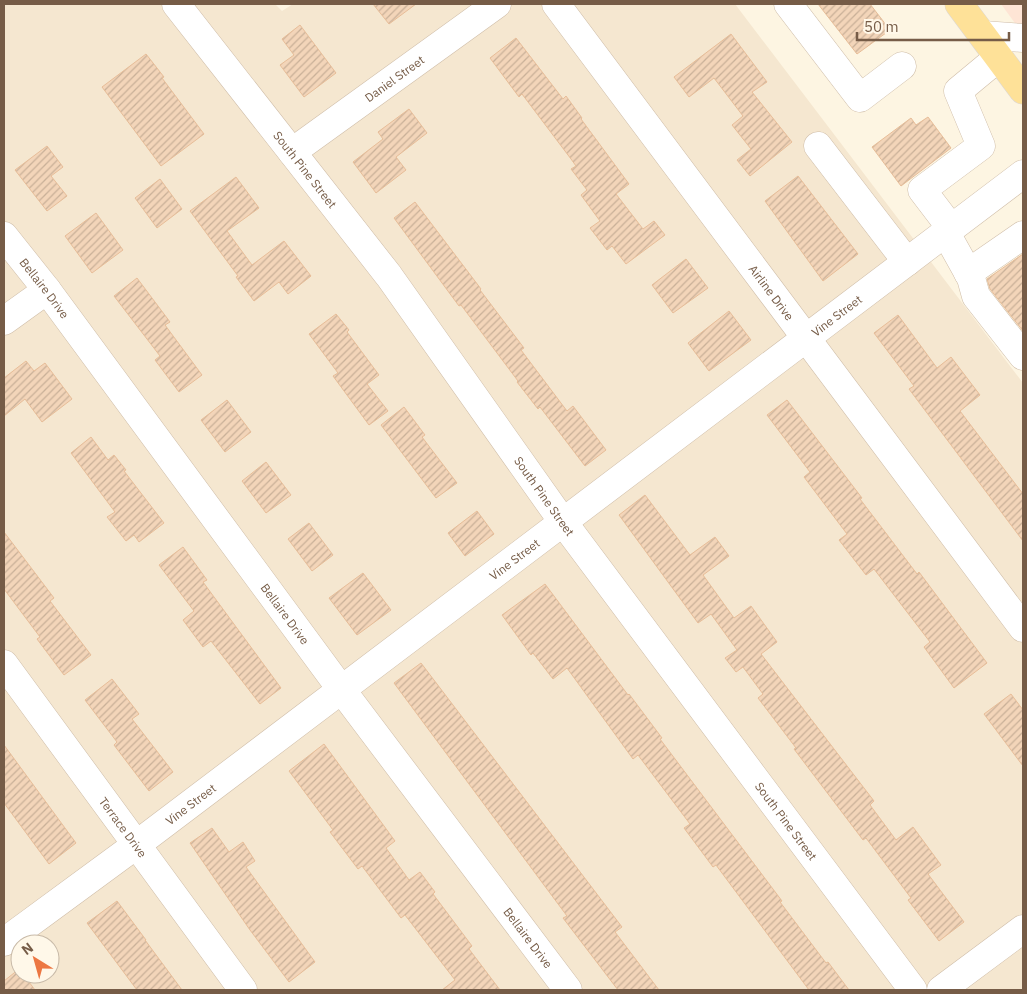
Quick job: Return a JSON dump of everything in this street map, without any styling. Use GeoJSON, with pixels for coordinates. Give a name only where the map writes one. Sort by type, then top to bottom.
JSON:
{"type":"FeatureCollection","features":[{"type":"Feature","properties":{"kind":"main road"},"geometry":{"type":"LineString","coordinates":[[959,4],[1023,90]]}},
{"type":"Feature","properties":{"kind":"street","name":"South Pine Street"},"geometry":{"type":"LineString","coordinates":[[176,4],[389,276],[563,522],[913,990]]}},
{"type":"Feature","properties":{"kind":"street","name":"Daniel Street"},"geometry":{"type":"LineString","coordinates":[[292,152],[497,4]]}},
{"type":"Feature","properties":{"kind":"street","name":"Airline Drive"},"geometry":{"type":"LineString","coordinates":[[556,4],[1023,628]]}},
{"type":"Feature","properties":{"kind":"street"},"geometry":{"type":"LineString","coordinates":[[788,4],[860,98],[902,66]]}},
{"type":"Feature","properties":{"kind":"street"},"geometry":{"type":"LineString","coordinates":[[983,35],[1023,38]]}},
{"type":"Feature","properties":{"kind":"street"},"geometry":{"type":"LineString","coordinates":[[999,57],[958,91],[981,146],[922,190],[948,230],[968,273],[976,296],[1023,356]]}},
{"type":"Feature","properties":{"kind":"street"},"geometry":{"type":"LineString","coordinates":[[818,146],[907,262]]}},
{"type":"Feature","properties":{"kind":"street","name":"Vine Street"},"geometry":{"type":"LineString","coordinates":[[4,942],[136,845],[1023,174]]}},
{"type":"Feature","properties":{"kind":"street"},"geometry":{"type":"LineString","coordinates":[[968,273],[1023,235]]}},
{"type":"Feature","properties":{"kind":"street","name":"Bellaire Drive"},"geometry":{"type":"LineString","coordinates":[[4,236],[47,290],[341,689],[568,990]]}},
{"type":"Feature","properties":{"kind":"street"},"geometry":{"type":"LineString","coordinates":[[4,321],[47,290]]}},
{"type":"Feature","properties":{"kind":"street","name":"Terrace Drive"},"geometry":{"type":"LineString","coordinates":[[4,664],[244,990]]}},
{"type":"Feature","properties":{"kind":"street"},"geometry":{"type":"LineString","coordinates":[[941,990],[1023,929]]}},
{"type":"Feature","properties":{"kind":"shaded area"},"geometry":{"type":"Polygon","coordinates":[[[4,4],[275,4],[282,11],[293,4],[735,4],[1023,383],[1023,990],[4,990],[4,4]]]}},
{"type":"Feature","properties":{"kind":"shaded area"},"geometry":{"type":"Polygon","coordinates":[[[1001,4],[1023,4],[1023,34],[1001,4]]]}},
{"type":"Feature","properties":{"kind":"building"},"geometry":{"type":"Polygon","coordinates":[[[373,4],[416,4],[389,24],[373,4]]]}},
{"type":"Feature","properties":{"kind":"building"},"geometry":{"type":"Polygon","coordinates":[[[818,4],[870,4],[890,30],[857,54],[818,4]]]}},
{"type":"Feature","properties":{"kind":"building"},"geometry":{"type":"Polygon","coordinates":[[[300,25],[336,73],[304,97],[280,65],[294,55],[282,39],[300,25]]]}},
{"type":"Feature","properties":{"kind":"building"},"geometry":{"type":"Polygon","coordinates":[[[731,34],[767,82],[752,92],[792,142],[750,176],[737,160],[751,149],[732,125],[743,116],[714,78],[689,97],[674,77],[731,34]]]}},
{"type":"Feature","properties":{"kind":"building"},"geometry":{"type":"Polygon","coordinates":[[[516,38],[563,99],[566,96],[629,184],[616,194],[643,229],[654,221],[665,235],[626,264],[612,246],[607,250],[590,228],[600,221],[581,195],[587,190],[571,169],[576,166],[522,94],[519,97],[490,58],[516,38]]]}},
{"type":"Feature","properties":{"kind":"building"},"geometry":{"type":"Polygon","coordinates":[[[146,54],[204,134],[161,166],[102,87],[146,54]]]}},
{"type":"Feature","properties":{"kind":"building"},"geometry":{"type":"Polygon","coordinates":[[[409,109],[427,133],[396,157],[406,170],[376,193],[353,162],[383,139],[378,132],[409,109]]]}},
{"type":"Feature","properties":{"kind":"building"},"geometry":{"type":"Polygon","coordinates":[[[928,117],[951,148],[901,186],[872,147],[911,118],[916,125],[928,117]]]}},
{"type":"Feature","properties":{"kind":"building"},"geometry":{"type":"Polygon","coordinates":[[[47,146],[63,167],[51,176],[67,196],[47,211],[15,170],[47,146]]]}},
{"type":"Feature","properties":{"kind":"building"},"geometry":{"type":"Polygon","coordinates":[[[798,176],[858,254],[823,281],[765,201],[798,176]]]}},
{"type":"Feature","properties":{"kind":"building"},"geometry":{"type":"Polygon","coordinates":[[[236,177],[259,208],[227,231],[252,265],[284,241],[311,276],[288,294],[279,282],[254,301],[190,211],[236,177]]]}},
{"type":"Feature","properties":{"kind":"building"},"geometry":{"type":"Polygon","coordinates":[[[160,179],[182,209],[157,228],[135,198],[160,179]]]}},
{"type":"Feature","properties":{"kind":"building"},"geometry":{"type":"Polygon","coordinates":[[[415,202],[524,348],[521,350],[567,411],[573,406],[606,450],[585,466],[540,407],[538,409],[517,382],[394,218],[415,202]]]}},
{"type":"Feature","properties":{"kind":"building"},"geometry":{"type":"Polygon","coordinates":[[[96,213],[123,250],[92,273],[65,236],[96,213]]]}},
{"type":"Feature","properties":{"kind":"building"},"geometry":{"type":"Polygon","coordinates":[[[1023,254],[1023,331],[990,289],[987,279],[1023,254]]]}},
{"type":"Feature","properties":{"kind":"building"},"geometry":{"type":"Polygon","coordinates":[[[686,259],[708,288],[673,313],[652,285],[686,259]]]}},
{"type":"Feature","properties":{"kind":"building"},"geometry":{"type":"Polygon","coordinates":[[[137,278],[170,322],[165,325],[202,375],[179,392],[155,360],[160,356],[114,296],[137,278]]]}},
{"type":"Feature","properties":{"kind":"building"},"geometry":{"type":"Polygon","coordinates":[[[729,311],[751,340],[709,371],[688,343],[729,311]]]}},
{"type":"Feature","properties":{"kind":"building"},"geometry":{"type":"Polygon","coordinates":[[[336,314],[379,375],[367,384],[388,411],[369,425],[333,376],[338,373],[309,334],[336,314]]]}},
{"type":"Feature","properties":{"kind":"building"},"geometry":{"type":"Polygon","coordinates":[[[898,315],[937,368],[951,357],[980,395],[960,411],[1023,494],[1023,541],[909,389],[914,386],[874,333],[898,315]]]}},
{"type":"Feature","properties":{"kind":"building"},"geometry":{"type":"Polygon","coordinates":[[[26,361],[34,371],[45,363],[72,399],[42,422],[25,399],[4,416],[4,378],[26,361]]]}},
{"type":"Feature","properties":{"kind":"building"},"geometry":{"type":"Polygon","coordinates":[[[227,400],[251,432],[225,452],[201,420],[227,400]]]}},
{"type":"Feature","properties":{"kind":"building"},"geometry":{"type":"Polygon","coordinates":[[[787,400],[917,574],[919,572],[987,663],[954,688],[924,647],[930,642],[874,569],[866,575],[839,540],[847,534],[804,477],[810,472],[767,415],[787,400]]]}},
{"type":"Feature","properties":{"kind":"building"},"geometry":{"type":"Polygon","coordinates":[[[404,407],[425,435],[422,437],[457,483],[436,498],[381,425],[404,407]]]}},
{"type":"Feature","properties":{"kind":"building"},"geometry":{"type":"Polygon","coordinates":[[[91,437],[108,460],[114,455],[164,523],[139,542],[134,535],[126,541],[107,517],[115,512],[71,453],[91,437]]]}},
{"type":"Feature","properties":{"kind":"building"},"geometry":{"type":"Polygon","coordinates":[[[266,462],[291,495],[266,513],[242,481],[266,462]]]}},
{"type":"Feature","properties":{"kind":"building"},"geometry":{"type":"Polygon","coordinates":[[[645,495],[690,555],[715,537],[729,556],[703,575],[734,618],[751,606],[777,642],[761,654],[874,801],[870,805],[896,840],[913,827],[941,865],[928,874],[964,922],[939,941],[908,900],[911,898],[866,838],[863,840],[794,749],[796,748],[758,698],[763,694],[743,667],[736,672],[725,658],[737,650],[711,614],[698,623],[619,515],[645,495]]]}},
{"type":"Feature","properties":{"kind":"building"},"geometry":{"type":"Polygon","coordinates":[[[477,511],[494,534],[465,556],[448,533],[477,511]]]}},
{"type":"Feature","properties":{"kind":"building"},"geometry":{"type":"Polygon","coordinates":[[[309,523],[333,555],[312,571],[288,539],[309,523]]]}},
{"type":"Feature","properties":{"kind":"building"},"geometry":{"type":"Polygon","coordinates":[[[4,532],[54,598],[50,601],[91,655],[64,675],[37,639],[40,637],[4,589],[4,532]]]}},
{"type":"Feature","properties":{"kind":"building"},"geometry":{"type":"Polygon","coordinates":[[[183,547],[207,580],[203,582],[281,688],[260,704],[211,641],[203,647],[183,620],[194,611],[159,565],[183,547]]]}},
{"type":"Feature","properties":{"kind":"building"},"geometry":{"type":"Polygon","coordinates":[[[363,573],[391,610],[357,635],[329,598],[363,573]]]}},
{"type":"Feature","properties":{"kind":"building"},"geometry":{"type":"Polygon","coordinates":[[[545,584],[662,738],[660,739],[782,901],[780,902],[849,990],[809,990],[716,865],[713,867],[684,828],[690,824],[638,755],[633,759],[567,668],[553,679],[533,653],[531,655],[502,615],[545,584]]]}},
{"type":"Feature","properties":{"kind":"building"},"geometry":{"type":"Polygon","coordinates":[[[421,663],[622,927],[615,932],[659,990],[618,990],[563,918],[567,916],[394,683],[421,663]]]}},
{"type":"Feature","properties":{"kind":"building"},"geometry":{"type":"Polygon","coordinates":[[[112,679],[139,714],[132,719],[173,772],[149,791],[114,745],[117,742],[85,700],[112,679]]]}},
{"type":"Feature","properties":{"kind":"building"},"geometry":{"type":"Polygon","coordinates":[[[1011,694],[1023,710],[1023,766],[984,714],[1011,694]]]}},
{"type":"Feature","properties":{"kind":"building"},"geometry":{"type":"Polygon","coordinates":[[[324,744],[395,841],[386,848],[409,880],[420,872],[435,892],[433,894],[472,946],[469,949],[500,990],[442,990],[455,980],[405,915],[401,918],[362,866],[358,869],[330,832],[333,830],[289,771],[324,744]]]}},
{"type":"Feature","properties":{"kind":"building"},"geometry":{"type":"Polygon","coordinates":[[[4,745],[76,843],[49,864],[4,803],[4,745]]]}},
{"type":"Feature","properties":{"kind":"building"},"geometry":{"type":"Polygon","coordinates":[[[212,828],[229,852],[243,842],[255,861],[246,867],[315,962],[289,982],[250,930],[190,843],[212,828]]]}},
{"type":"Feature","properties":{"kind":"building"},"geometry":{"type":"Polygon","coordinates":[[[117,901],[182,990],[137,990],[87,923],[117,901]]]}},
{"type":"Feature","properties":{"kind":"building"},"geometry":{"type":"Polygon","coordinates":[[[10,976],[10,984],[30,984],[35,990],[4,990],[4,981],[10,976]]]}}]}
